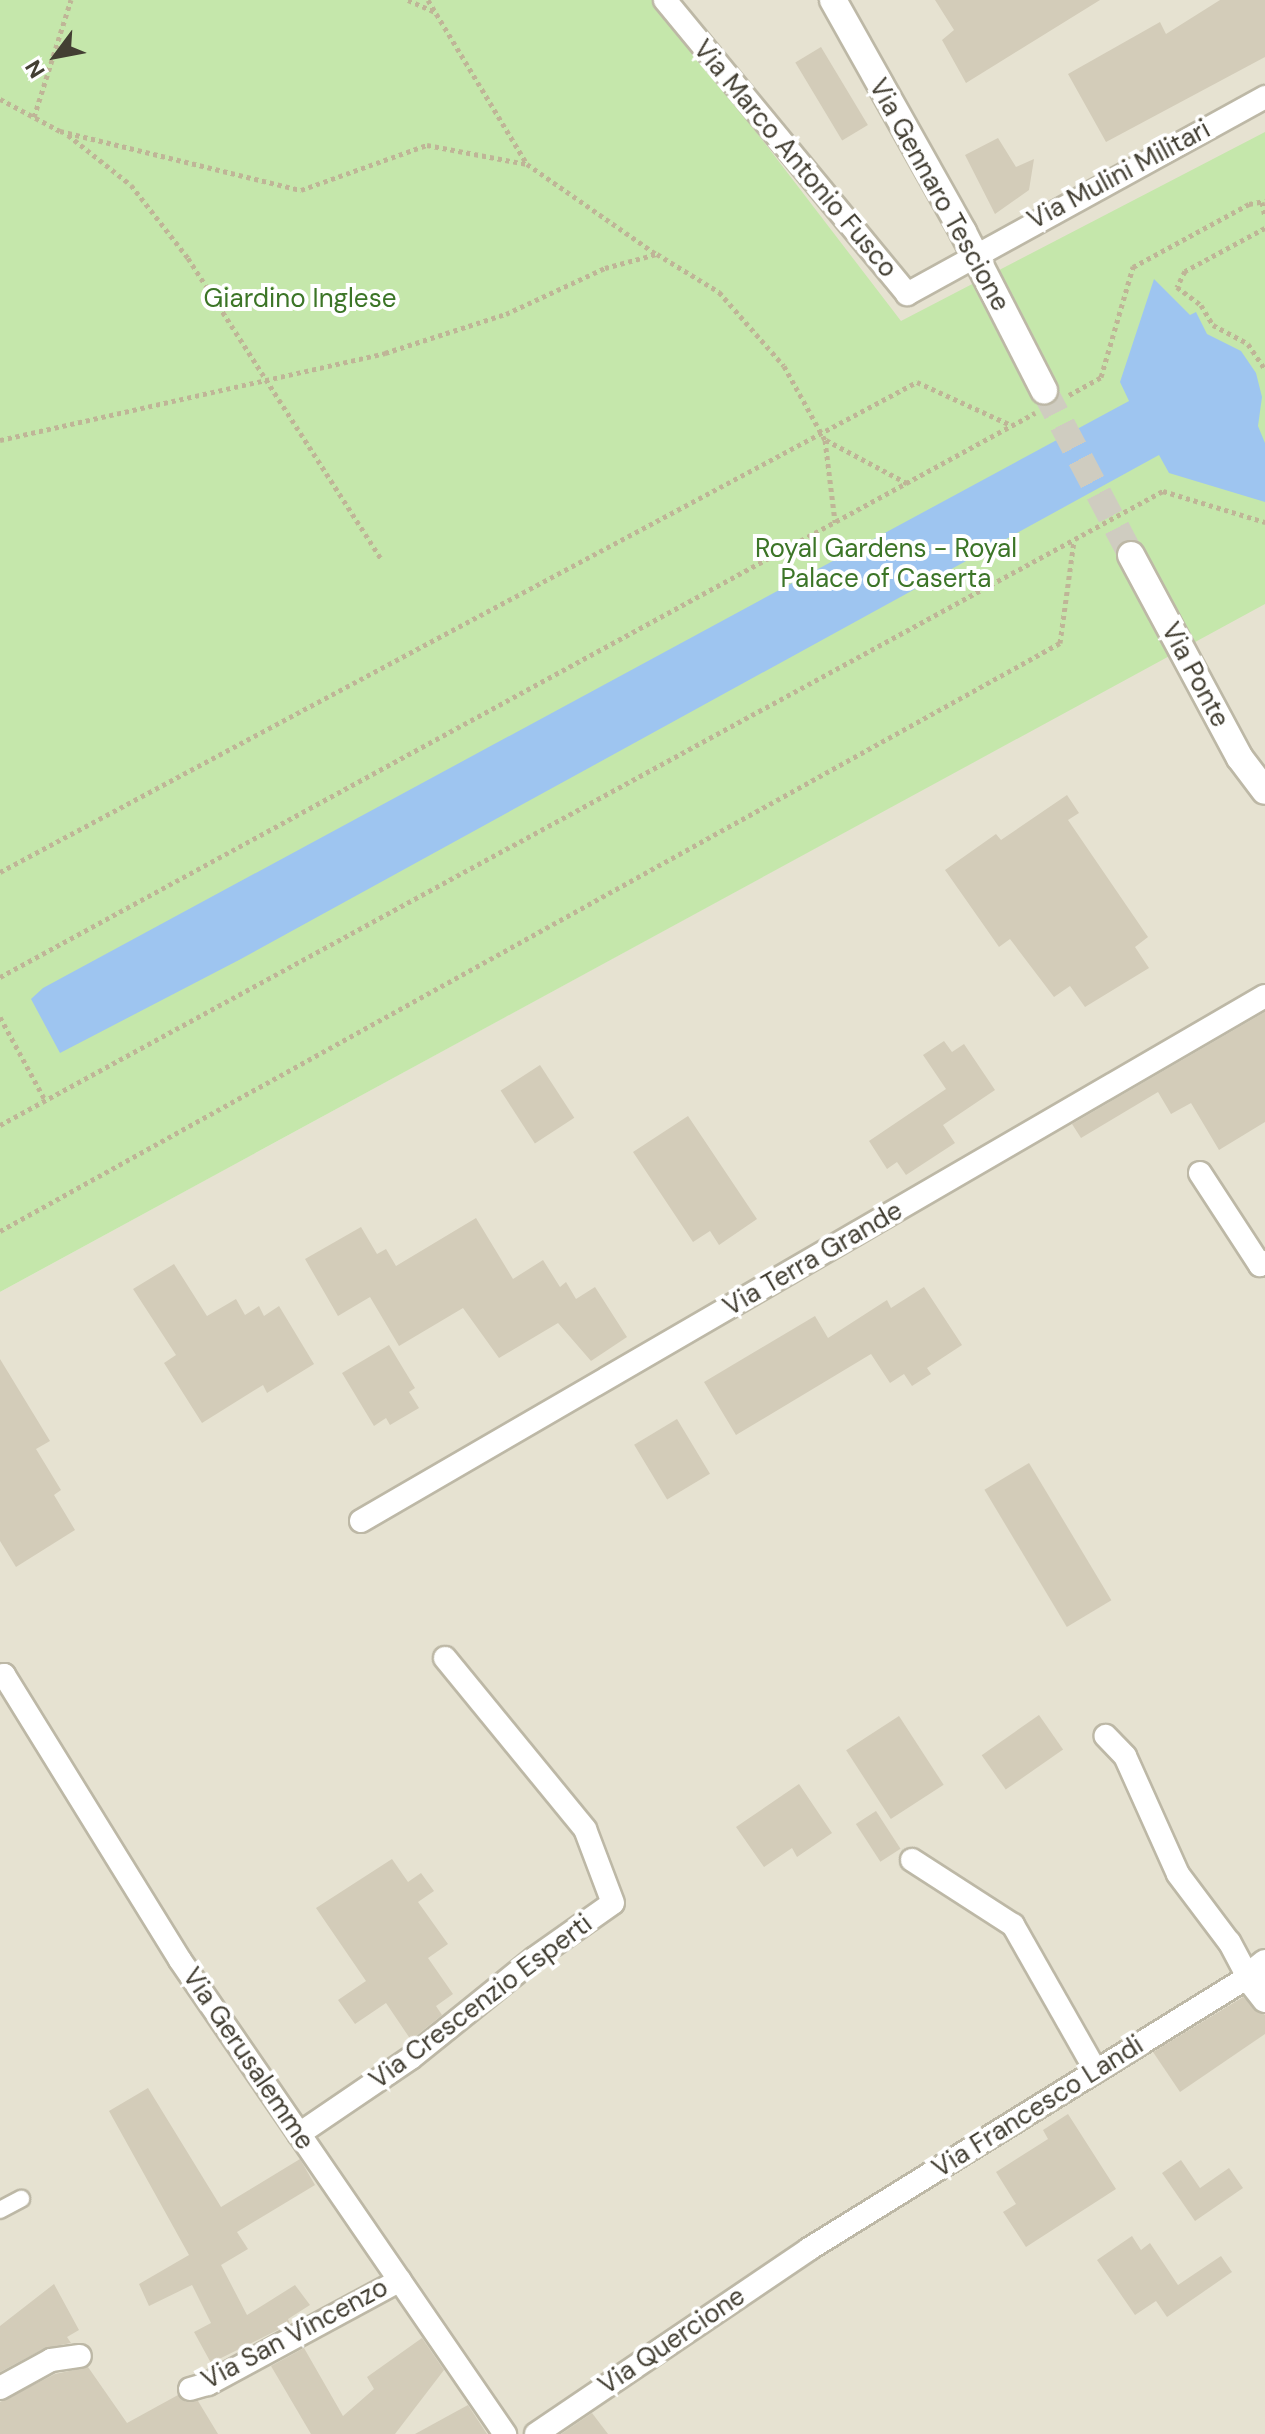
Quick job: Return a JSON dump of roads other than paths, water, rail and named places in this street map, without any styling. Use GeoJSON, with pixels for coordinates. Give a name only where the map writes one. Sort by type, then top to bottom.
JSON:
{"type":"FeatureCollection","features":[{"type":"Feature","properties":{"kind":"street","name":"Via Marco Antonio Fusco"},"geometry":{"type":"LineString","coordinates":[[665,0],[907,294],[974,254]]}},
{"type":"Feature","properties":{"kind":"street","name":"Via Gennaro Tescione"},"geometry":{"type":"LineString","coordinates":[[833,0],[974,254],[1048,400]]}},
{"type":"Feature","properties":{"kind":"street","name":"Via Mulini Militari"},"geometry":{"type":"LineString","coordinates":[[974,254],[1265,97]]}},
{"type":"Feature","properties":{"kind":"street","name":"Via Ponte"},"geometry":{"type":"LineString","coordinates":[[1131,555],[1240,758],[1265,791]]}},
{"type":"Feature","properties":{"kind":"street","name":"Via Terra Grande"},"geometry":{"type":"LineString","coordinates":[[361,1521],[1265,996]]}},
{"type":"Feature","properties":{"kind":"street"},"geometry":{"type":"LineString","coordinates":[[1200,1173],[1260,1265],[1265,1262]]}},
{"type":"Feature","properties":{"kind":"street","name":"Via Crescenzio Esperti"},"geometry":{"type":"LineString","coordinates":[[299,2134],[411,2058],[535,1958],[613,1903],[585,1829],[445,1658]]}},
{"type":"Feature","properties":{"kind":"street","name":"Via Gerusalemme"},"geometry":{"type":"LineString","coordinates":[[2,1677],[156,1923],[505,2434]]}},
{"type":"Feature","properties":{"kind":"street"},"geometry":{"type":"LineString","coordinates":[[1106,1736],[1125,1756],[1178,1874],[1256,1970],[1265,1999]]}},
{"type":"Feature","properties":{"kind":"street"},"geometry":{"type":"LineString","coordinates":[[912,1860],[1013,1925],[1096,2071]]}},
{"type":"Feature","properties":{"kind":"street","name":"Via Francesco Landi"},"geometry":{"type":"LineString","coordinates":[[809,2249],[1256,1970]]}},
{"type":"Feature","properties":{"kind":"street"},"geometry":{"type":"LineString","coordinates":[[0,2210],[21,2199]]}},
{"type":"Feature","properties":{"kind":"street","name":"Via Quercione"},"geometry":{"type":"LineString","coordinates":[[536,2434],[809,2249]]}},
{"type":"Feature","properties":{"kind":"street","name":"Via San Vincenzo"},"geometry":{"type":"LineString","coordinates":[[190,2389],[208,2384],[400,2280]]}},
{"type":"Feature","properties":{"kind":"street"},"geometry":{"type":"LineString","coordinates":[[0,2388],[51,2360],[80,2356]]}},
{"type":"Feature","properties":{"kind":"water"},"geometry":{"type":"Polygon","coordinates":[[[1154,279],[1190,315],[1196,312],[1207,334],[1241,351],[1256,373],[1262,397],[1258,426],[1265,443],[1265,502],[1169,473],[1159,455],[239,960],[60,1053],[31,999],[43,988],[1129,401],[1120,382],[1154,279]]]}},
{"type":"Feature","properties":{"kind":"tunnel"},"geometry":{"type":"LineString","coordinates":[[1044,390],[1131,555]]}},
{"type":"Feature","properties":{"kind":"park label","name":"Giardino Inglese"},"geometry":{"type":"Point","coordinates":[300,299]}},
{"type":"Feature","properties":{"kind":"park label","name":"Royal Gardens - Royal Palace of Caserta"},"geometry":{"type":"Point","coordinates":[886,564]}}]}
